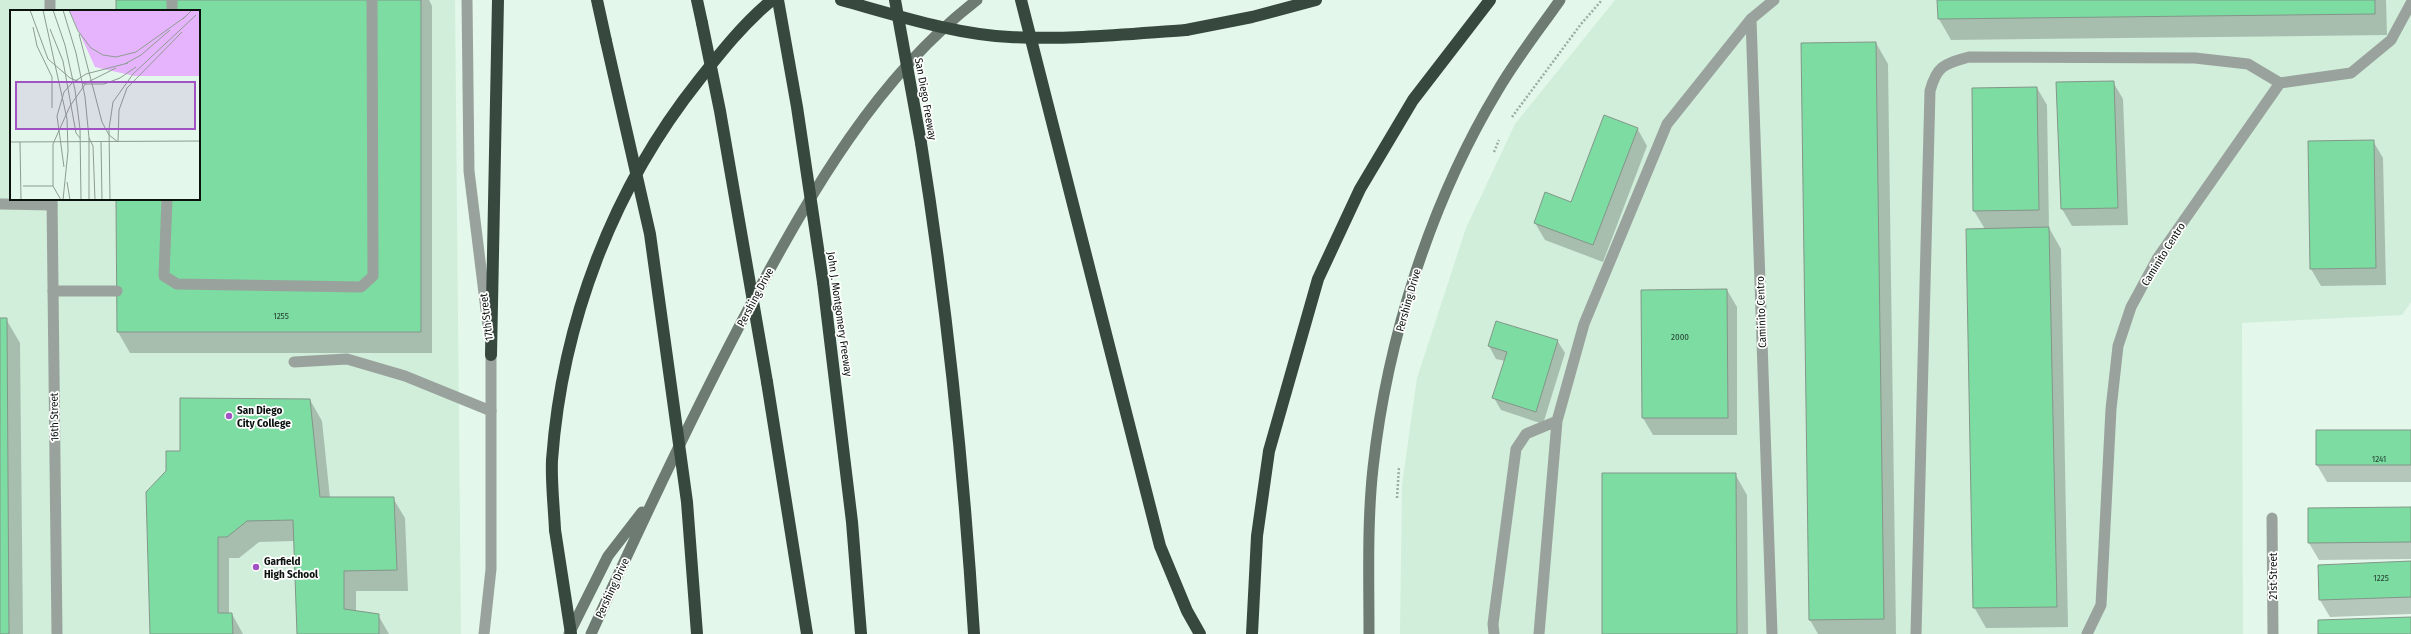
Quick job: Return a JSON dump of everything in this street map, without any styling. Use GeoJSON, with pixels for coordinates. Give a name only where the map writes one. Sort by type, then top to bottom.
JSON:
{"type":"FeatureCollection","features":[{"type":"Feature","properties":{"kind":"highway"},"geometry":{"type":"LineString","coordinates":[[491,355],[498,0]]}},
{"type":"Feature","properties":{"kind":"highway"},"geometry":{"type":"LineString","coordinates":[[597,0],[650,234],[687,502],[697,634]]}},
{"type":"Feature","properties":{"kind":"highway"},"geometry":{"type":"LineString","coordinates":[[697,0],[720,111],[767,382],[807,634]]}},
{"type":"Feature","properties":{"kind":"highway"},"geometry":{"type":"LineString","coordinates":[[570,634],[555,530],[552,462],[559,397],[571,340],[604,239],[623,197],[652,145],[685,97],[721,52],[756,12],[772,0]]}},
{"type":"Feature","properties":{"kind":"highway","name":"John J. Montgomery Freeway"},"geometry":{"type":"LineString","coordinates":[[778,0],[797,107],[822,282],[852,522],[861,634]]}},
{"type":"Feature","properties":{"kind":"highway"},"geometry":{"type":"LineString","coordinates":[[841,0],[932,26],[1009,37],[1088,38],[1186,30],[1252,17],[1316,0]]}},
{"type":"Feature","properties":{"kind":"highway","name":"San Diego Freeway"},"geometry":{"type":"LineString","coordinates":[[895,0],[921,143],[930,203],[964,486],[974,634]]}},
{"type":"Feature","properties":{"kind":"highway"},"geometry":{"type":"LineString","coordinates":[[1021,0],[1160,546],[1187,611],[1200,634]]}},
{"type":"Feature","properties":{"kind":"highway"},"geometry":{"type":"LineString","coordinates":[[1252,634],[1257,536],[1269,451],[1318,279],[1360,189],[1413,100],[1490,0]]}},
{"type":"Feature","properties":{"kind":"main road","name":"Pershing Drive"},"geometry":{"type":"LineString","coordinates":[[591,634],[654,497],[736,333],[786,240],[830,164],[887,87],[950,20],[977,0]]}},
{"type":"Feature","properties":{"kind":"main road","name":"Pershing Drive"},"geometry":{"type":"LineString","coordinates":[[1369,634],[1368,556],[1373,468],[1386,378],[1414,274],[1449,184],[1498,90],[1560,0]]}},
{"type":"Feature","properties":{"kind":"main road"},"geometry":{"type":"LineString","coordinates":[[570,634],[608,556],[654,497]]}},
{"type":"Feature","properties":{"kind":"street"},"geometry":{"type":"LineString","coordinates":[[166,200],[164,276],[177,284],[361,287],[373,276],[372,0]]}},
{"type":"Feature","properties":{"kind":"street","name":"17th Street"},"geometry":{"type":"LineString","coordinates":[[467,0],[469,171],[491,355],[491,569],[484,634]]}},
{"type":"Feature","properties":{"kind":"street"},"geometry":{"type":"LineString","coordinates":[[1539,634],[1557,421],[1584,324],[1667,124],[1751,19],[1774,0]]}},
{"type":"Feature","properties":{"kind":"street"},"geometry":{"type":"LineString","coordinates":[[1916,634],[1930,91],[1935,74],[1948,63],[1969,57],[2194,58],[2248,64],[2280,83],[2351,73],[2390,40],[2411,3]]}},
{"type":"Feature","properties":{"kind":"street","name":"Caminito Centro"},"geometry":{"type":"LineString","coordinates":[[1751,19],[1772,634]]}},
{"type":"Feature","properties":{"kind":"street","name":"Caminito Centro"},"geometry":{"type":"LineString","coordinates":[[2087,634],[2101,605],[2111,409],[2118,346],[2129,314],[2157,259],[2280,83]]}},
{"type":"Feature","properties":{"kind":"street"},"geometry":{"type":"LineString","coordinates":[[0,204],[52,202]]}},
{"type":"Feature","properties":{"kind":"street","name":"16th Street"},"geometry":{"type":"LineString","coordinates":[[52,202],[57,634]]}},
{"type":"Feature","properties":{"kind":"street"},"geometry":{"type":"LineString","coordinates":[[53,291],[117,291]]}},
{"type":"Feature","properties":{"kind":"street"},"geometry":{"type":"LineString","coordinates":[[294,362],[347,360],[405,376],[491,411]]}},
{"type":"Feature","properties":{"kind":"street"},"geometry":{"type":"LineString","coordinates":[[1494,634],[1493,624],[1516,449],[1526,434],[1557,421]]}},
{"type":"Feature","properties":{"kind":"street","name":"21st Street"},"geometry":{"type":"LineString","coordinates":[[2272,518],[2273,634]]}},
{"type":"Feature","properties":{"kind":"path"},"geometry":{"type":"LineString","coordinates":[[1509,121],[1581,24],[1602,0]]}},
{"type":"Feature","properties":{"kind":"path"},"geometry":{"type":"LineString","coordinates":[[1492,155],[1502,135]]}},
{"type":"Feature","properties":{"kind":"path"},"geometry":{"type":"LineString","coordinates":[[1396,502],[1400,463]]}},
{"type":"Feature","properties":{"kind":"shaded area","name":"San Diego City College"},"geometry":{"type":"Polygon","coordinates":[[[0,0],[455,0],[461,634],[0,634],[0,0]]]}},
{"type":"Feature","properties":{"kind":"shaded area"},"geometry":{"type":"Polygon","coordinates":[[[1615,0],[2411,0],[2411,302],[2402,315],[2242,323],[2243,634],[1400,634],[1402,485],[1417,378],[1466,228],[1515,124],[1615,0]]]}},
{"type":"Feature","properties":{"kind":"building"},"geometry":{"type":"Polygon","coordinates":[[[116,0],[421,0],[421,332],[117,332],[116,200],[200,200],[200,10],[116,10],[116,0]]]}},
{"type":"Feature","properties":{"kind":"building"},"geometry":{"type":"Polygon","coordinates":[[[1937,0],[2375,0],[2375,14],[1938,19],[1937,0]]]}},
{"type":"Feature","properties":{"kind":"building"},"geometry":{"type":"Polygon","coordinates":[[[1876,42],[1884,619],[1809,620],[1801,43],[1876,42]]]}},
{"type":"Feature","properties":{"kind":"building"},"geometry":{"type":"Polygon","coordinates":[[[2114,81],[2118,208],[2061,209],[2056,82],[2114,81]]]}},
{"type":"Feature","properties":{"kind":"building"},"geometry":{"type":"Polygon","coordinates":[[[2037,87],[2039,210],[1973,211],[1972,88],[2037,87]]]}},
{"type":"Feature","properties":{"kind":"building"},"geometry":{"type":"Polygon","coordinates":[[[1604,115],[1638,128],[1593,245],[1534,223],[1545,192],[1571,202],[1604,115]]]}},
{"type":"Feature","properties":{"kind":"building"},"geometry":{"type":"Polygon","coordinates":[[[2374,140],[2376,268],[2310,269],[2308,141],[2374,140]]]}},
{"type":"Feature","properties":{"kind":"building"},"geometry":{"type":"Polygon","coordinates":[[[2049,227],[2057,607],[1973,608],[1966,229],[2049,227]]]}},
{"type":"Feature","properties":{"kind":"building"},"geometry":{"type":"Polygon","coordinates":[[[1727,289],[1728,418],[1642,418],[1641,290],[1727,289]]]}},
{"type":"Feature","properties":{"kind":"building"},"geometry":{"type":"Polygon","coordinates":[[[0,318],[7,318],[9,634],[0,634],[0,318]]]}},
{"type":"Feature","properties":{"kind":"building"},"geometry":{"type":"Polygon","coordinates":[[[1496,321],[1558,340],[1536,412],[1492,398],[1507,352],[1488,346],[1496,321]]]}},
{"type":"Feature","properties":{"kind":"building"},"geometry":{"type":"Polygon","coordinates":[[[180,398],[310,399],[320,497],[394,497],[397,570],[344,571],[344,609],[379,614],[379,634],[297,634],[293,520],[247,521],[227,537],[218,537],[218,613],[232,613],[233,634],[150,634],[146,492],[166,471],[166,451],[180,451],[180,398]]]}},
{"type":"Feature","properties":{"kind":"building"},"geometry":{"type":"Polygon","coordinates":[[[2316,430],[2411,430],[2411,465],[2316,465],[2316,430]]]}},
{"type":"Feature","properties":{"kind":"building"},"geometry":{"type":"Polygon","coordinates":[[[1602,473],[1736,473],[1737,634],[1602,634],[1602,473]]]}},
{"type":"Feature","properties":{"kind":"building"},"geometry":{"type":"Polygon","coordinates":[[[2411,507],[2411,542],[2308,543],[2308,508],[2411,507]]]}},
{"type":"Feature","properties":{"kind":"building"},"geometry":{"type":"Polygon","coordinates":[[[2411,561],[2411,597],[2319,600],[2318,565],[2411,561]]]}},
{"type":"Feature","properties":{"kind":"building"},"geometry":{"type":"Polygon","coordinates":[[[2411,617],[2411,634],[2318,634],[2318,620],[2411,617]]]}},
{"type":"Feature","properties":{"kind":"place","name":"San Diego City College"},"geometry":{"type":"Point","coordinates":[229,416]}},
{"type":"Feature","properties":{"kind":"place","name":"Garfield High School"},"geometry":{"type":"Point","coordinates":[256,567]}}]}
